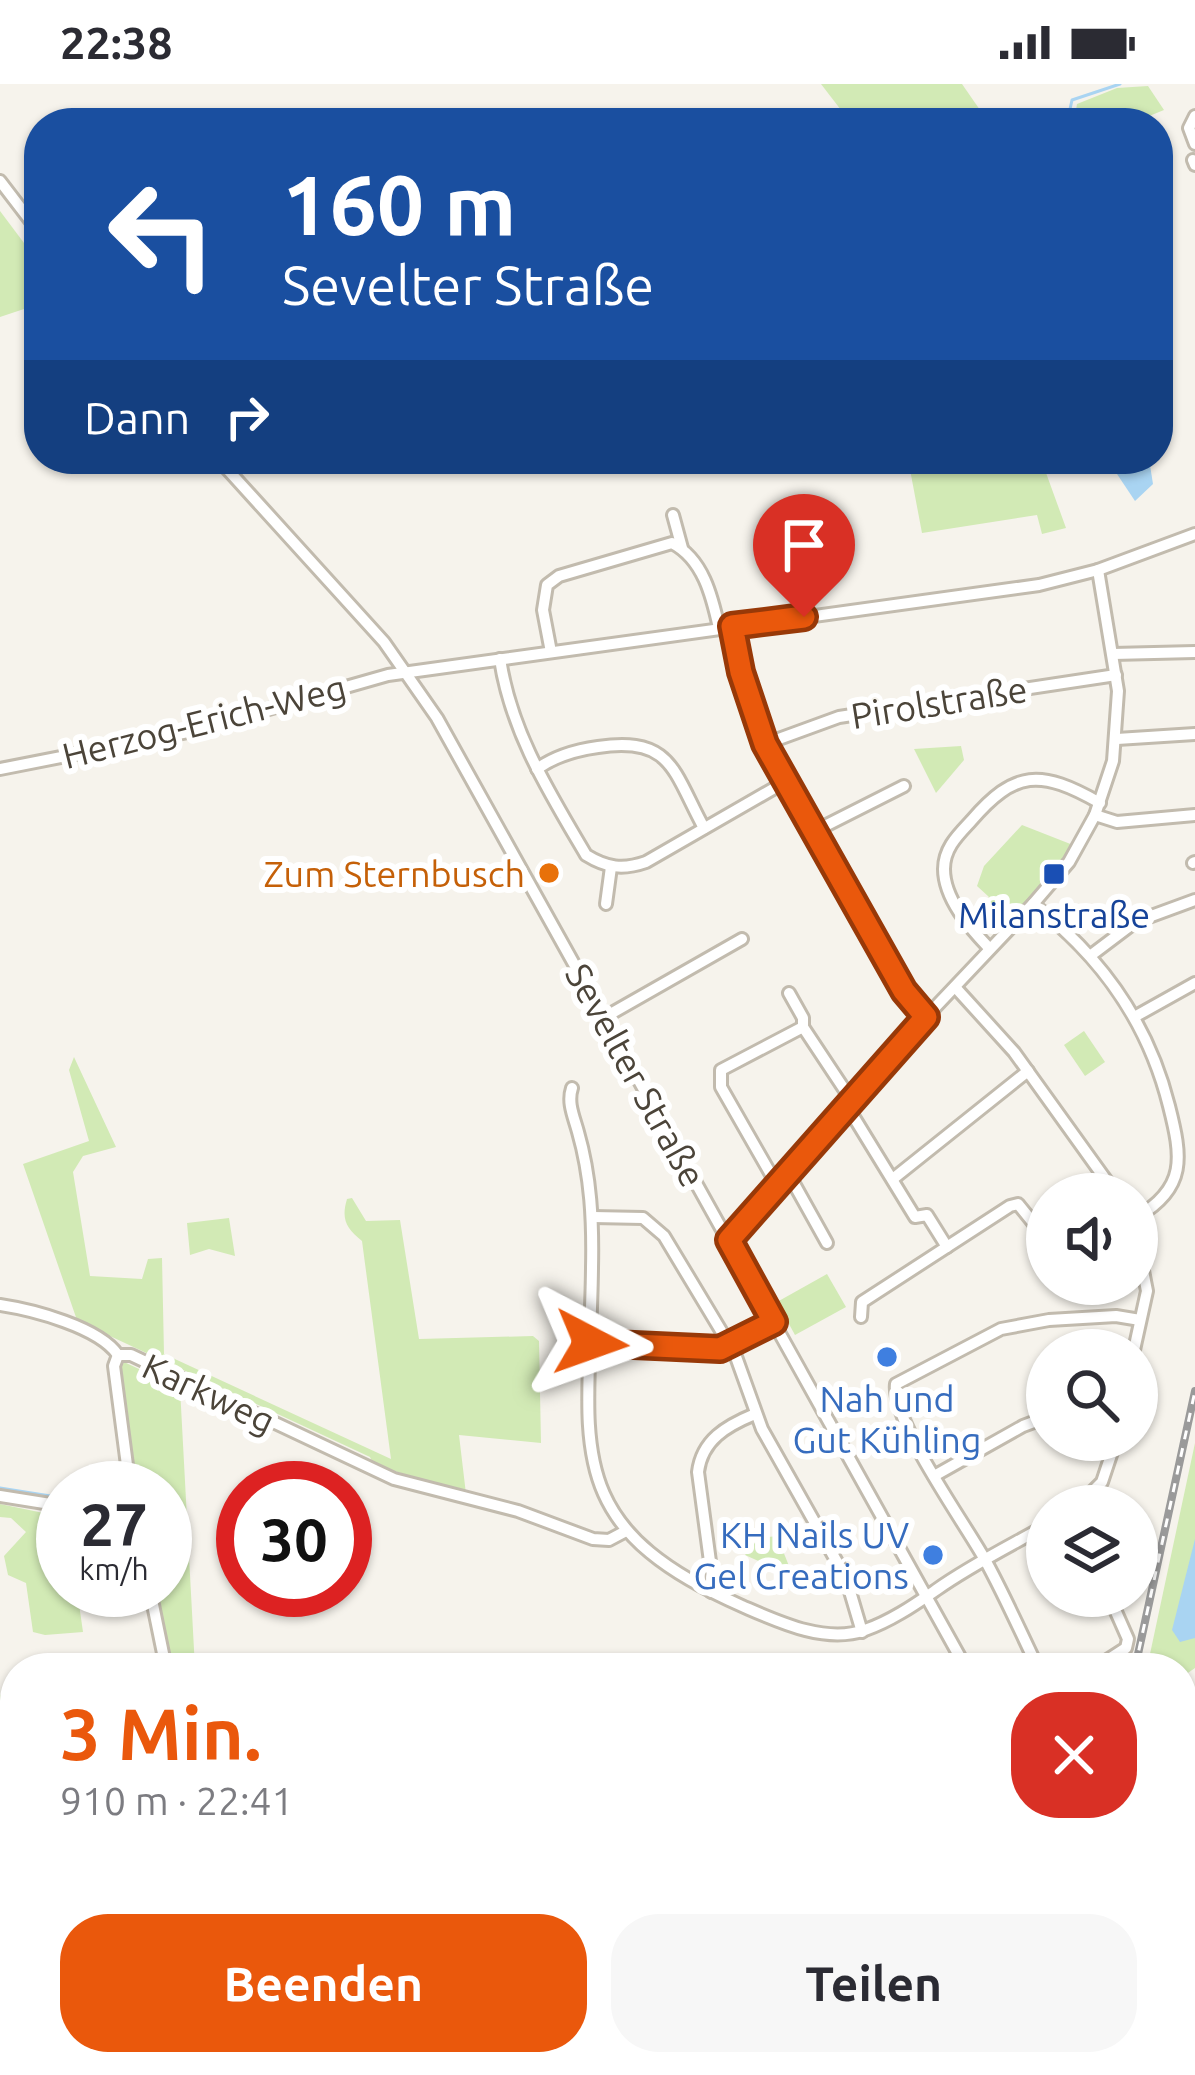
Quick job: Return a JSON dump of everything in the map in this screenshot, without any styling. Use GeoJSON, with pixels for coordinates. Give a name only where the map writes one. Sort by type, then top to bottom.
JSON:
{"type":"FeatureCollection","features":[{"type":"Feature","properties":{"kind":"street"},"geometry":{"type":"LineString","coordinates":[[1192,122],[1195,144]]}},
{"type":"Feature","properties":{"kind":"street"},"geometry":{"type":"LineString","coordinates":[[0,181],[24,212]]}},
{"type":"Feature","properties":{"kind":"street","name":"Sevelter Straße"},"geometry":{"type":"LineString","coordinates":[[232,474],[408,672],[959,1653]]}},
{"type":"Feature","properties":{"kind":"street"},"geometry":{"type":"LineString","coordinates":[[673,514],[682,548],[704,579],[725,627],[765,744],[904,991],[926,1017]]}},
{"type":"Feature","properties":{"kind":"street","name":"Herzog-Erich-Weg"},"geometry":{"type":"LineString","coordinates":[[0,769],[188,732],[408,672],[1039,585],[1098,570],[1195,534]]}},
{"type":"Feature","properties":{"kind":"street"},"geometry":{"type":"LineString","coordinates":[[551,652],[543,610],[547,585],[560,576],[653,545],[672,543],[682,548]]}},
{"type":"Feature","properties":{"kind":"street"},"geometry":{"type":"LineString","coordinates":[[729,1240],[1069,862],[1097,809],[1117,739],[1116,675],[1098,570]]}},
{"type":"Feature","properties":{"kind":"street"},"geometry":{"type":"LineString","coordinates":[[1113,654],[1195,652]]}},
{"type":"Feature","properties":{"kind":"street"},"geometry":{"type":"LineString","coordinates":[[500,659],[506,697],[537,769],[586,855],[611,867],[646,862],[785,782]]}},
{"type":"Feature","properties":{"kind":"street","name":"Pirolstraße"},"geometry":{"type":"LineString","coordinates":[[765,744],[839,717],[1116,675]]}},
{"type":"Feature","properties":{"kind":"street"},"geometry":{"type":"LineString","coordinates":[[1117,739],[1195,734]]}},
{"type":"Feature","properties":{"kind":"street"},"geometry":{"type":"LineString","coordinates":[[537,769],[581,749],[642,744],[666,759],[704,828]]}},
{"type":"Feature","properties":{"kind":"street"},"geometry":{"type":"LineString","coordinates":[[989,948],[961,913],[946,886],[944,868],[952,843],[994,794],[1025,779],[1044,780],[1117,822],[1195,815]]}},
{"type":"Feature","properties":{"kind":"street"},"geometry":{"type":"LineString","coordinates":[[814,832],[904,786]]}},
{"type":"Feature","properties":{"kind":"street"},"geometry":{"type":"LineString","coordinates":[[606,904],[611,867]]}},
{"type":"Feature","properties":{"kind":"street"},"geometry":{"type":"LineString","coordinates":[[1090,956],[1135,922],[1195,900]]}},
{"type":"Feature","properties":{"kind":"street"},"geometry":{"type":"LineString","coordinates":[[1033,904],[1090,956],[1136,1016],[1158,1062],[1179,1171],[1170,1190],[1158,1200]]}},
{"type":"Feature","properties":{"kind":"street"},"geometry":{"type":"LineString","coordinates":[[604,1018],[742,939]]}},
{"type":"Feature","properties":{"kind":"street"},"geometry":{"type":"LineString","coordinates":[[1136,1016],[1195,983]]}},
{"type":"Feature","properties":{"kind":"street"},"geometry":{"type":"LineString","coordinates":[[955,987],[1028,1071],[1101,1173]]}},
{"type":"Feature","properties":{"kind":"street"},"geometry":{"type":"LineString","coordinates":[[789,993],[803,1027],[916,1217],[927,1215],[947,1247]]}},
{"type":"Feature","properties":{"kind":"street"},"geometry":{"type":"LineString","coordinates":[[777,1185],[719,1078],[721,1070],[803,1027]]}},
{"type":"Feature","properties":{"kind":"street"},"geometry":{"type":"LineString","coordinates":[[894,1178],[1028,1071]]}},
{"type":"Feature","properties":{"kind":"street"},"geometry":{"type":"LineString","coordinates":[[572,1088],[569,1098],[585,1157],[593,1216],[590,1454],[599,1486],[626,1532],[658,1562],[711,1592],[807,1630],[842,1635],[862,1632],[1026,1538]]}},
{"type":"Feature","properties":{"kind":"street"},"geometry":{"type":"LineString","coordinates":[[788,1173],[827,1244]]}},
{"type":"Feature","properties":{"kind":"street"},"geometry":{"type":"LineString","coordinates":[[861,1317],[862,1302],[1010,1206],[1018,1204],[1026,1211]]}},
{"type":"Feature","properties":{"kind":"street"},"geometry":{"type":"LineString","coordinates":[[593,1216],[631,1215],[654,1225],[730,1346],[755,1414],[846,1578],[862,1632]]}},
{"type":"Feature","properties":{"kind":"street","name":"Karkweg"},"geometry":{"type":"LineString","coordinates":[[0,1305],[37,1312],[104,1340],[118,1355],[131,1355],[394,1479],[518,1511],[593,1539],[609,1540],[626,1532]]}},
{"type":"Feature","properties":{"kind":"street"},"geometry":{"type":"LineString","coordinates":[[1138,1329],[1144,1305]]}},
{"type":"Feature","properties":{"kind":"street"},"geometry":{"type":"LineString","coordinates":[[1031,1653],[986,1561],[896,1403],[896,1384],[1000,1329],[1116,1316],[1140,1320]]}},
{"type":"Feature","properties":{"kind":"street"},"geometry":{"type":"LineString","coordinates":[[591,1343],[704,1351],[730,1346],[774,1322]]}},
{"type":"Feature","properties":{"kind":"street"},"geometry":{"type":"LineString","coordinates":[[118,1355],[114,1366],[126,1461]]}},
{"type":"Feature","properties":{"kind":"street"},"geometry":{"type":"LineString","coordinates":[[711,1592],[700,1460],[706,1444],[721,1431],[755,1414]]}},
{"type":"Feature","properties":{"kind":"street"},"geometry":{"type":"LineString","coordinates":[[934,1476],[1026,1425]]}},
{"type":"Feature","properties":{"kind":"street"},"geometry":{"type":"LineString","coordinates":[[0,1496],[36,1502]]}},
{"type":"Feature","properties":{"kind":"street"},"geometry":{"type":"LineString","coordinates":[[156,1617],[163,1653]]}},
{"type":"Feature","properties":{"kind":"street"},"geometry":{"type":"LineString","coordinates":[[1118,1617],[1128,1639],[1118,1653]]}},
{"type":"Feature","properties":{"kind":"green space"},"geometry":{"type":"Polygon","coordinates":[[[821,84],[962,84],[979,108],[839,108],[821,84]]]}},
{"type":"Feature","properties":{"kind":"green space"},"geometry":{"type":"Polygon","coordinates":[[[1148,86],[1163,108],[1076,108],[1117,88],[1148,86]]]}},
{"type":"Feature","properties":{"kind":"green space"},"geometry":{"type":"Polygon","coordinates":[[[0,211],[24,243],[24,309],[0,317],[0,211]]]}},
{"type":"Feature","properties":{"kind":"green space"},"geometry":{"type":"Polygon","coordinates":[[[911,474],[1046,474],[1066,528],[1042,534],[1037,515],[922,533],[911,474]]]}},
{"type":"Feature","properties":{"kind":"green space"},"geometry":{"type":"Polygon","coordinates":[[[961,746],[964,760],[936,793],[914,749],[961,746]]]}},
{"type":"Feature","properties":{"kind":"green space"},"geometry":{"type":"Polygon","coordinates":[[[1022,825],[1073,845],[1006,921],[977,886],[984,866],[1022,825]]]}},
{"type":"Feature","properties":{"kind":"green space"},"geometry":{"type":"Polygon","coordinates":[[[1084,1031],[1105,1062],[1085,1076],[1064,1045],[1084,1031]]]}},
{"type":"Feature","properties":{"kind":"green space"},"geometry":{"type":"Polygon","coordinates":[[[74,1057],[116,1147],[83,1156],[73,1172],[90,1276],[142,1279],[148,1259],[162,1258],[164,1354],[391,1459],[362,1241],[345,1218],[347,1199],[352,1198],[366,1221],[400,1220],[419,1339],[533,1336],[539,1341],[541,1443],[459,1435],[466,1494],[373,1464],[370,1457],[79,1326],[23,1164],[89,1141],[69,1070],[74,1057]]]}},
{"type":"Feature","properties":{"kind":"green space"},"geometry":{"type":"Polygon","coordinates":[[[229,1218],[235,1256],[209,1249],[190,1255],[187,1223],[229,1218]]]}},
{"type":"Feature","properties":{"kind":"green space"},"geometry":{"type":"Polygon","coordinates":[[[827,1274],[846,1307],[795,1335],[777,1302],[827,1274]]]}},
{"type":"Feature","properties":{"kind":"green space"},"geometry":{"type":"Polygon","coordinates":[[[124,1362],[180,1388],[184,1461],[132,1461],[120,1369],[124,1362]]]}},
{"type":"Feature","properties":{"kind":"green space"},"geometry":{"type":"Polygon","coordinates":[[[1195,1443],[1195,1653],[1150,1653],[1195,1443]]]}},
{"type":"Feature","properties":{"kind":"green space"},"geometry":{"type":"Polygon","coordinates":[[[0,1504],[36,1511],[36,1617],[81,1617],[83,1632],[33,1632],[26,1583],[8,1575],[4,1556],[26,1532],[11,1518],[0,1517],[0,1504]]]}},
{"type":"Feature","properties":{"kind":"green space"},"geometry":{"type":"Polygon","coordinates":[[[777,1536],[789,1566],[787,1574],[745,1555],[759,1538],[777,1536]]]}},
{"type":"Feature","properties":{"kind":"green space"},"geometry":{"type":"Polygon","coordinates":[[[192,1612],[194,1653],[168,1653],[161,1617],[192,1617],[192,1612]]]}},
{"type":"Feature","properties":{"kind":"water"},"geometry":{"type":"Polygon","coordinates":[[[1117,474],[1151,474],[1153,484],[1135,501],[1117,474]]]}},
{"type":"Feature","properties":{"kind":"water"},"geometry":{"type":"Polygon","coordinates":[[[1195,1539],[1195,1638],[1180,1642],[1172,1630],[1195,1539]]]}},
{"type":"Feature","properties":{"kind":"waterway"},"geometry":{"type":"LineString","coordinates":[[1070,108],[1072,100],[1120,84]]}},
{"type":"Feature","properties":{"kind":"waterway"},"geometry":{"type":"LineString","coordinates":[[0,1488],[36,1494]]}},
{"type":"Feature","properties":{"kind":"railway"},"geometry":{"type":"LineString","coordinates":[[1138,1653],[1195,1391]]}},
{"type":"Feature","properties":{"kind":"place","name":"Zum Sternbusch"},"geometry":{"type":"Point","coordinates":[549,873]}},
{"type":"Feature","properties":{"kind":"place","name":"Milanstraße"},"geometry":{"type":"Point","coordinates":[1054,874]}},
{"type":"Feature","properties":{"kind":"place","name":"Nah und Gut Kühling"},"geometry":{"type":"Point","coordinates":[887,1357]}},
{"type":"Feature","properties":{"kind":"place","name":"KH Nails UV Gel Creations"},"geometry":{"type":"Point","coordinates":[933,1555]}},
{"type":"Feature","properties":{"kind":"route"},"geometry":{"type":"LineString","coordinates":[[591,1343],[704,1351],[730,1346],[774,1322],[729,1240],[926,1017],[904,991],[777,768],[741,672],[732,626],[804,617]]}}]}
